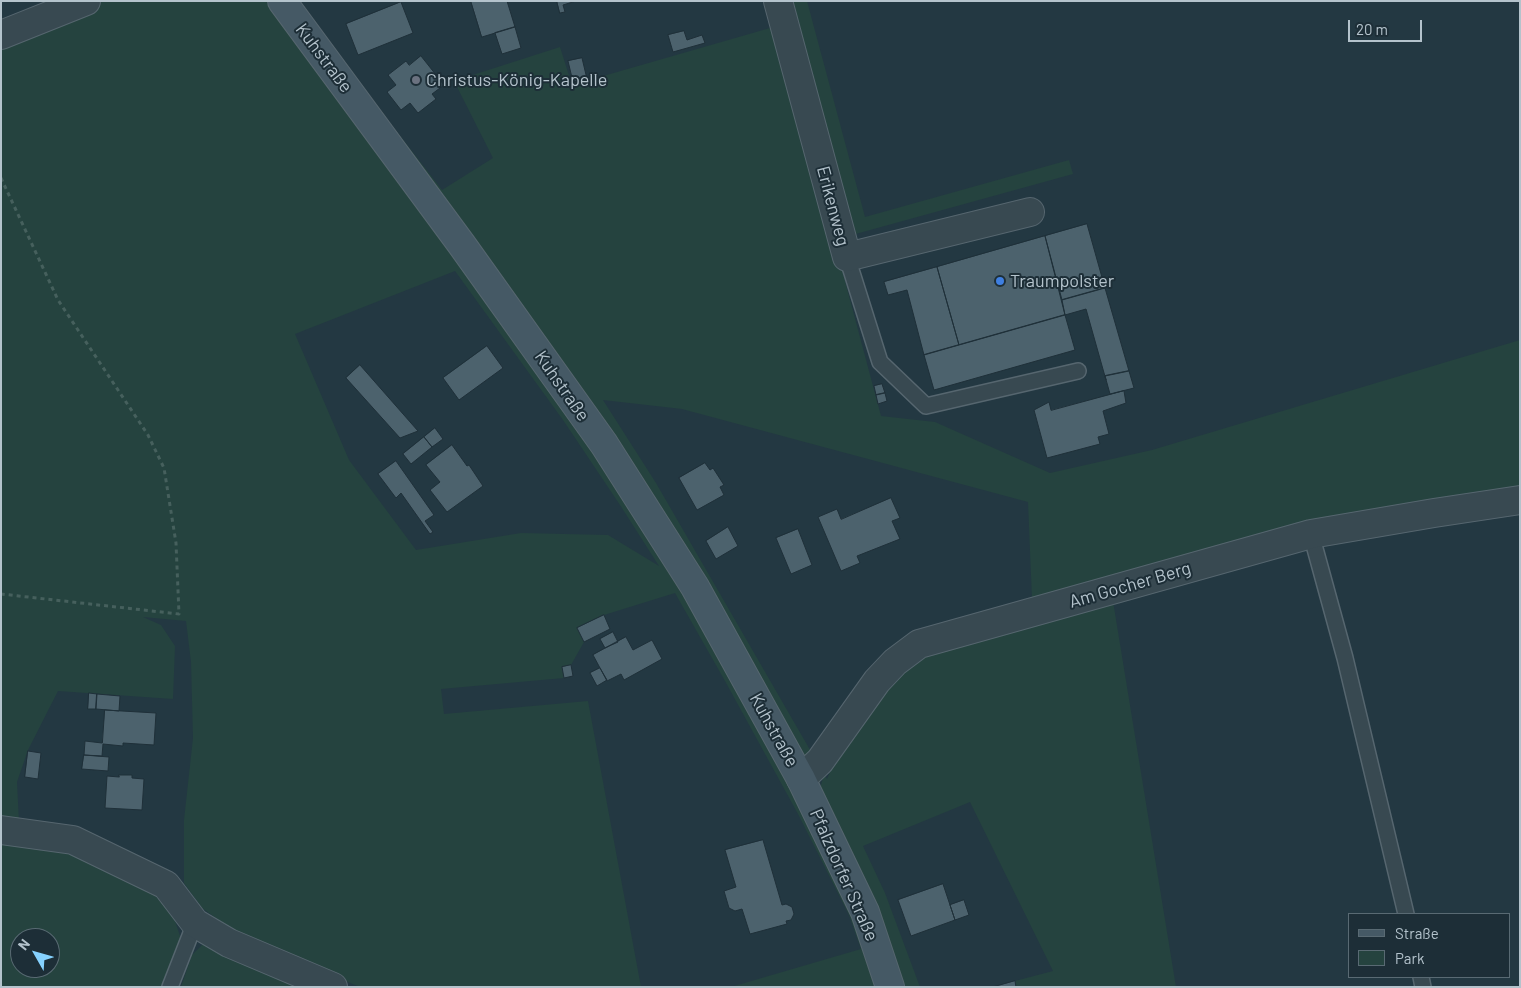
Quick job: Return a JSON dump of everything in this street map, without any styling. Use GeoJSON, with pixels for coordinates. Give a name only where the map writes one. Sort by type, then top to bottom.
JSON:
{"type":"FeatureCollection","features":[{"type":"Feature","properties":{"kind":"street"},"geometry":{"type":"LineString","coordinates":[[1,35],[86,1]]}},
{"type":"Feature","properties":{"kind":"street","name":"Erikenweg"},"geometry":{"type":"LineString","coordinates":[[778,1],[847,257],[1030,212]]}},
{"type":"Feature","properties":{"kind":"street","name":"Kuhstraße"},"geometry":{"type":"LineString","coordinates":[[285,2],[604,444],[695,587],[804,786]]}},
{"type":"Feature","properties":{"kind":"street","name":"Am Gocher Berg"},"geometry":{"type":"LineString","coordinates":[[804,786],[877,681],[895,662],[919,644],[1311,534],[1434,512],[1520,500]]}},
{"type":"Feature","properties":{"kind":"street","name":"Pfalzdorfer Straße"},"geometry":{"type":"LineString","coordinates":[[804,786],[865,912],[890,987]]}},
{"type":"Feature","properties":{"kind":"street"},"geometry":{"type":"LineString","coordinates":[[1,830],[73,840],[90,848],[166,884],[195,923],[229,943],[333,987]]}},
{"type":"Feature","properties":{"kind":"lane"},"geometry":{"type":"LineString","coordinates":[[847,257],[880,362],[926,406],[1078,371]]}},
{"type":"Feature","properties":{"kind":"lane"},"geometry":{"type":"LineString","coordinates":[[1311,534],[1345,658],[1406,913]]}},
{"type":"Feature","properties":{"kind":"lane"},"geometry":{"type":"LineString","coordinates":[[170,987],[195,923]]}},
{"type":"Feature","properties":{"kind":"path"},"geometry":{"type":"LineString","coordinates":[[1,178],[58,300],[148,435],[164,468],[176,543],[179,614],[1,594]]}},
{"type":"Feature","properties":{"kind":"green space"},"geometry":{"type":"Polygon","coordinates":[[[104,1],[266,1],[292,32],[564,404],[679,579],[833,868],[881,987],[731,987],[861,949],[849,915],[798,814],[675,593],[604,615],[577,628],[584,642],[571,665],[562,667],[564,678],[441,689],[444,714],[588,701],[641,987],[360,987],[287,957],[234,931],[202,908],[184,883],[184,820],[193,738],[191,662],[186,621],[143,617],[161,625],[175,646],[173,699],[58,691],[28,750],[17,782],[19,822],[1,825],[1,41],[104,1]],[[455,271],[295,334],[349,460],[416,550],[521,533],[608,535],[659,566],[563,420],[455,271]]]}},
{"type":"Feature","properties":{"kind":"green space"},"geometry":{"type":"Polygon","coordinates":[[[789,1],[807,1],[865,217],[1069,160],[1073,174],[852,235],[789,1]]]}},
{"type":"Feature","properties":{"kind":"green space"},"geometry":{"type":"Polygon","coordinates":[[[310,15],[442,190],[493,158],[454,81],[560,47],[572,85],[777,26],[881,416],[935,422],[1050,473],[1152,450],[1520,340],[1520,494],[1032,599],[1028,502],[682,409],[603,400],[656,483],[813,755],[799,756],[307,23],[310,15]]]}},
{"type":"Feature","properties":{"kind":"green space"},"geometry":{"type":"Polygon","coordinates":[[[1112,595],[1176,987],[1016,987],[1015,981],[1053,971],[970,802],[863,846],[885,893],[920,987],[903,987],[818,796],[824,774],[827,779],[842,745],[882,684],[918,658],[1112,595]]]}},
{"type":"Feature","properties":{"kind":"green space"},"geometry":{"type":"Polygon","coordinates":[[[1,839],[71,848],[152,892],[173,915],[182,942],[165,987],[1,987],[1,839]]]}},
{"type":"Feature","properties":{"kind":"green space"},"geometry":{"type":"Polygon","coordinates":[[[203,944],[305,987],[181,987],[192,955],[203,944]]]}},
{"type":"Feature","properties":{"kind":"building"},"geometry":{"type":"Polygon","coordinates":[[[471,1],[507,1],[515,27],[482,37],[471,1]]]}},
{"type":"Feature","properties":{"kind":"building"},"geometry":{"type":"Polygon","coordinates":[[[557,1],[576,1],[563,5],[565,12],[560,13],[557,1]]]}},
{"type":"Feature","properties":{"kind":"building"},"geometry":{"type":"Polygon","coordinates":[[[401,2],[413,33],[358,55],[346,24],[401,2]]]}},
{"type":"Feature","properties":{"kind":"building"},"geometry":{"type":"Polygon","coordinates":[[[515,27],[521,48],[502,54],[495,33],[515,27]]]}},
{"type":"Feature","properties":{"kind":"building"},"geometry":{"type":"Polygon","coordinates":[[[684,31],[687,40],[702,35],[705,43],[673,52],[668,35],[684,31]]]}},
{"type":"Feature","properties":{"kind":"building","name":"Christus-König-Kapelle"},"geometry":{"type":"Polygon","coordinates":[[[421,56],[444,85],[432,94],[436,99],[418,113],[410,103],[401,110],[387,92],[396,85],[388,75],[406,61],[409,65],[421,56]]]}},
{"type":"Feature","properties":{"kind":"building"},"geometry":{"type":"Polygon","coordinates":[[[582,58],[587,79],[573,82],[568,61],[582,58]]]}},
{"type":"Feature","properties":{"kind":"building"},"geometry":{"type":"Polygon","coordinates":[[[1087,224],[1105,288],[1062,300],[1045,236],[1087,224]]]}},
{"type":"Feature","properties":{"kind":"building"},"geometry":{"type":"Polygon","coordinates":[[[1045,236],[1065,315],[959,345],[937,267],[1045,236]]]}},
{"type":"Feature","properties":{"kind":"building"},"geometry":{"type":"Polygon","coordinates":[[[937,267],[959,345],[924,355],[907,290],[888,295],[884,282],[937,267]]]}},
{"type":"Feature","properties":{"kind":"building"},"geometry":{"type":"Polygon","coordinates":[[[1105,288],[1129,371],[1105,376],[1106,380],[1086,309],[1065,315],[1062,300],[1105,288]]]}},
{"type":"Feature","properties":{"kind":"building"},"geometry":{"type":"Polygon","coordinates":[[[1065,315],[1075,350],[934,390],[924,355],[1065,315]]]}},
{"type":"Feature","properties":{"kind":"building"},"geometry":{"type":"Polygon","coordinates":[[[487,346],[503,368],[459,400],[443,378],[487,346]]]}},
{"type":"Feature","properties":{"kind":"building"},"geometry":{"type":"Polygon","coordinates":[[[360,365],[418,431],[400,438],[346,378],[360,365]]]}},
{"type":"Feature","properties":{"kind":"building"},"geometry":{"type":"Polygon","coordinates":[[[1129,371],[1134,388],[1110,394],[1105,376],[1129,371]]]}},
{"type":"Feature","properties":{"kind":"building"},"geometry":{"type":"Polygon","coordinates":[[[882,384],[885,393],[876,395],[874,386],[882,384]]]}},
{"type":"Feature","properties":{"kind":"building"},"geometry":{"type":"Polygon","coordinates":[[[1124,391],[1126,403],[1103,411],[1109,434],[1098,437],[1100,444],[1047,458],[1034,410],[1049,402],[1051,410],[1124,391]]]}},
{"type":"Feature","properties":{"kind":"building"},"geometry":{"type":"Polygon","coordinates":[[[885,393],[887,401],[878,404],[876,395],[885,393]]]}},
{"type":"Feature","properties":{"kind":"building"},"geometry":{"type":"Polygon","coordinates":[[[435,428],[443,439],[432,447],[424,437],[435,428]]]}},
{"type":"Feature","properties":{"kind":"building"},"geometry":{"type":"Polygon","coordinates":[[[424,437],[432,447],[411,464],[403,454],[424,437]]]}},
{"type":"Feature","properties":{"kind":"building"},"geometry":{"type":"Polygon","coordinates":[[[452,445],[483,486],[447,512],[430,490],[440,482],[426,465],[452,445]]]}},
{"type":"Feature","properties":{"kind":"building"},"geometry":{"type":"Polygon","coordinates":[[[396,461],[434,515],[425,521],[433,532],[430,534],[401,493],[396,498],[378,474],[396,461]]]}},
{"type":"Feature","properties":{"kind":"building"},"geometry":{"type":"Polygon","coordinates":[[[705,463],[710,470],[713,468],[724,485],[720,487],[724,495],[697,510],[679,478],[705,463]]]}},
{"type":"Feature","properties":{"kind":"building"},"geometry":{"type":"Polygon","coordinates":[[[891,498],[900,518],[892,521],[900,539],[857,556],[860,563],[841,571],[818,517],[837,509],[841,519],[891,498]]]}},
{"type":"Feature","properties":{"kind":"building"},"geometry":{"type":"Polygon","coordinates":[[[728,527],[738,546],[716,559],[706,541],[728,527]]]}},
{"type":"Feature","properties":{"kind":"building"},"geometry":{"type":"Polygon","coordinates":[[[798,529],[812,565],[791,574],[776,538],[798,529]]]}},
{"type":"Feature","properties":{"kind":"building"},"geometry":{"type":"Polygon","coordinates":[[[604,615],[610,629],[584,642],[577,628],[604,615]]]}},
{"type":"Feature","properties":{"kind":"building"},"geometry":{"type":"Polygon","coordinates":[[[613,632],[618,642],[605,648],[600,639],[613,632]]]}},
{"type":"Feature","properties":{"kind":"building"},"geometry":{"type":"Polygon","coordinates":[[[626,637],[633,650],[652,640],[662,659],[624,680],[621,674],[607,681],[593,655],[626,637]]]}},
{"type":"Feature","properties":{"kind":"building"},"geometry":{"type":"Polygon","coordinates":[[[571,665],[573,676],[564,678],[562,667],[571,665]]]}},
{"type":"Feature","properties":{"kind":"building"},"geometry":{"type":"Polygon","coordinates":[[[600,668],[607,680],[597,686],[590,673],[600,668]]]}},
{"type":"Feature","properties":{"kind":"building"},"geometry":{"type":"Polygon","coordinates":[[[89,693],[97,694],[96,709],[88,709],[89,693]]]}},
{"type":"Feature","properties":{"kind":"building"},"geometry":{"type":"Polygon","coordinates":[[[97,694],[120,696],[119,711],[96,709],[97,694]]]}},
{"type":"Feature","properties":{"kind":"building"},"geometry":{"type":"Polygon","coordinates":[[[105,710],[156,713],[154,745],[123,743],[123,746],[103,744],[102,756],[84,755],[85,741],[102,743],[105,710]]]}},
{"type":"Feature","properties":{"kind":"building"},"geometry":{"type":"Polygon","coordinates":[[[28,751],[41,753],[38,779],[25,777],[28,751]]]}},
{"type":"Feature","properties":{"kind":"building"},"geometry":{"type":"Polygon","coordinates":[[[84,755],[109,757],[108,771],[82,769],[84,755]]]}},
{"type":"Feature","properties":{"kind":"building"},"geometry":{"type":"Polygon","coordinates":[[[119,775],[132,775],[132,778],[144,779],[142,810],[105,808],[107,776],[119,777],[119,775]]]}},
{"type":"Feature","properties":{"kind":"building"},"geometry":{"type":"Polygon","coordinates":[[[763,840],[782,905],[786,904],[792,907],[794,914],[791,920],[786,921],[787,924],[750,934],[742,909],[735,911],[729,908],[724,891],[736,887],[725,850],[763,840]]]}},
{"type":"Feature","properties":{"kind":"building"},"geometry":{"type":"Polygon","coordinates":[[[943,884],[955,920],[911,936],[898,900],[943,884]]]}},
{"type":"Feature","properties":{"kind":"building"},"geometry":{"type":"Polygon","coordinates":[[[964,900],[969,915],[955,920],[950,905],[964,900]]]}},
{"type":"Feature","properties":{"kind":"building"},"geometry":{"type":"Polygon","coordinates":[[[1015,981],[1016,987],[993,987],[1015,981]]]}},
{"type":"Feature","properties":{"kind":"place","name":"Christus-König-Kapelle"},"geometry":{"type":"Point","coordinates":[416,80]}},
{"type":"Feature","properties":{"kind":"place","name":"Traumpolster"},"geometry":{"type":"Point","coordinates":[1000,281]}}]}
